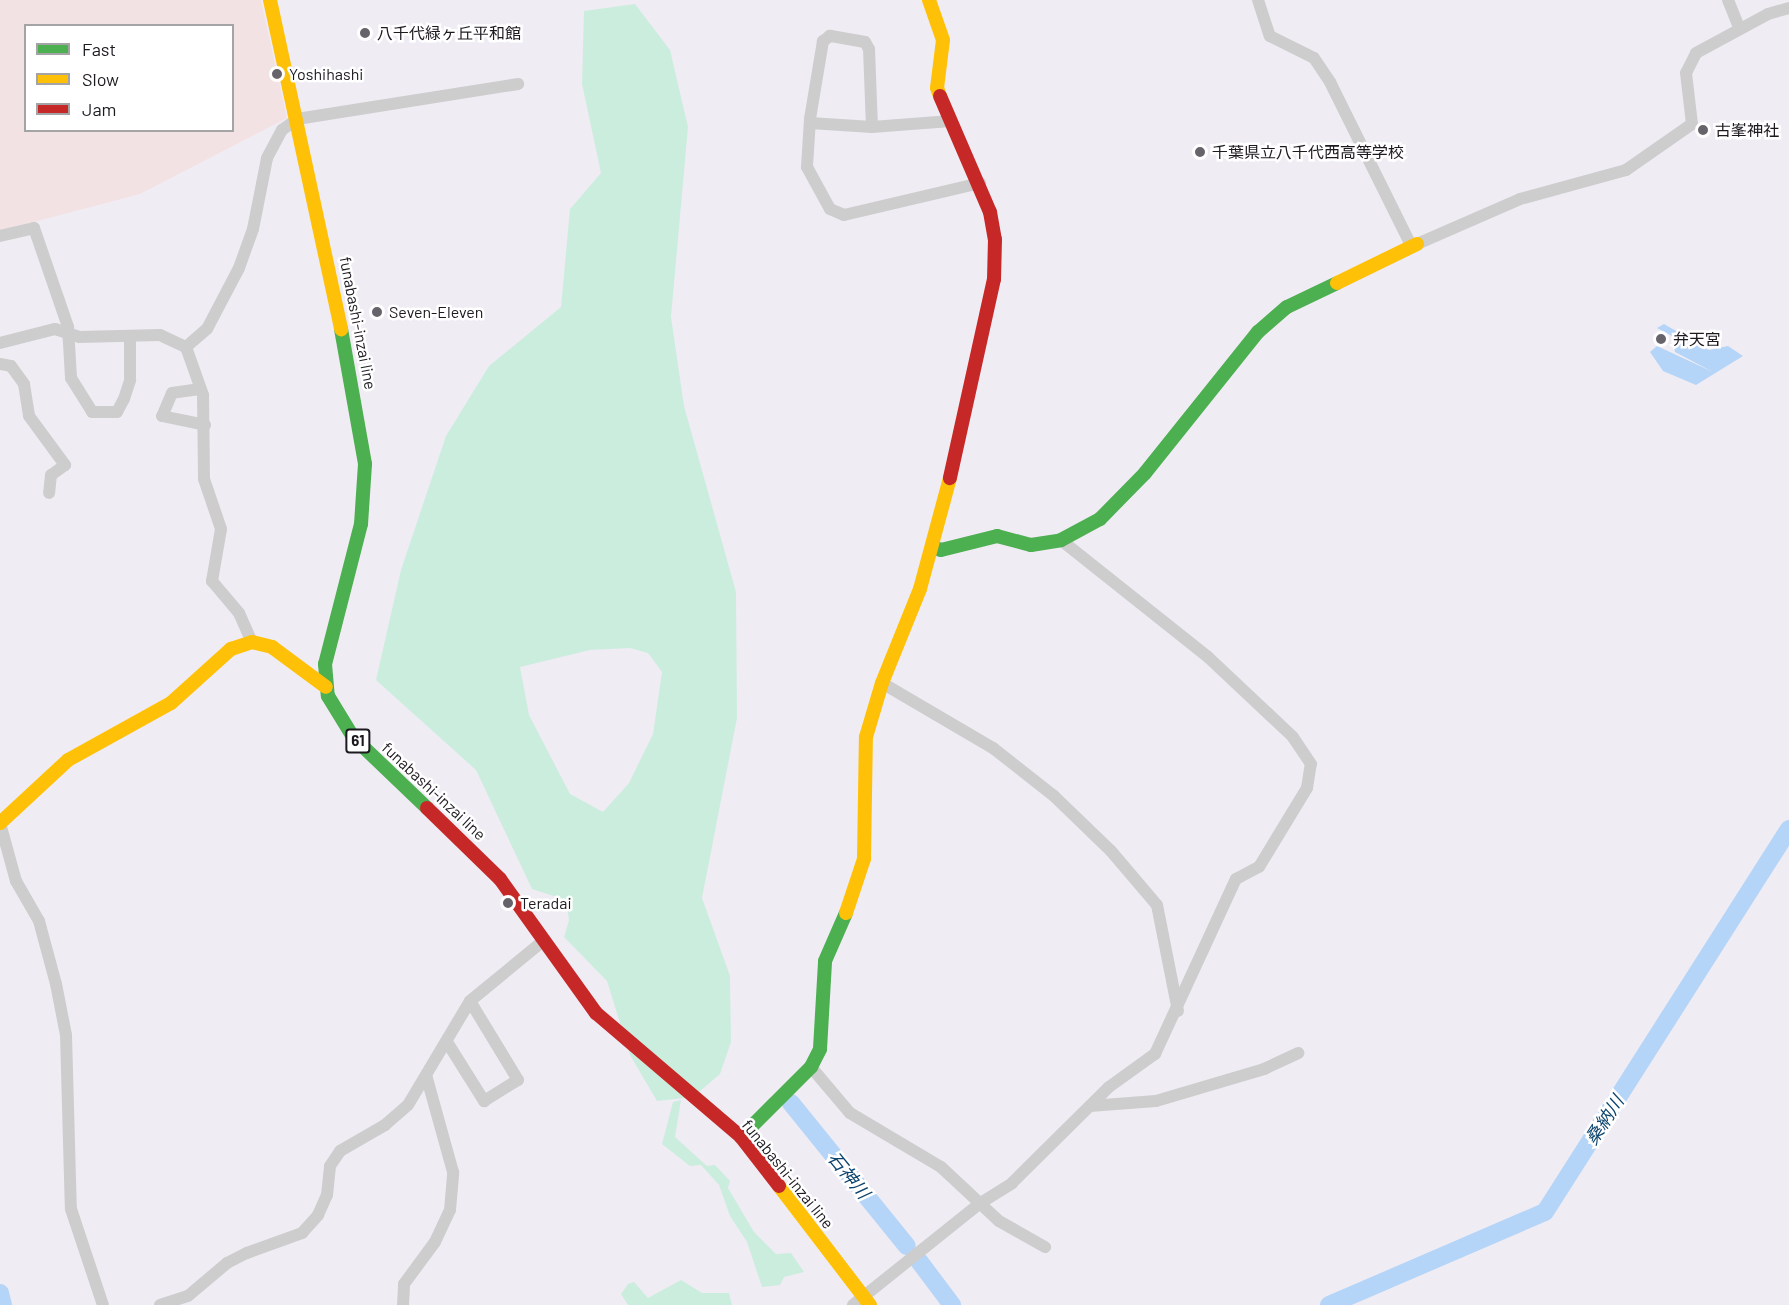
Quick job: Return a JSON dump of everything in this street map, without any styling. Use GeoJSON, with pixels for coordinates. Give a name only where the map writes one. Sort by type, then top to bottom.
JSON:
{"type":"FeatureCollection","features":[{"type":"Feature","properties":{"kind":"street","name":"funabashi-inzai line"},"geometry":{"type":"LineString","coordinates":[[270,0],[351,366],[365,464],[361,524],[326,664],[326,687],[340,720],[354,737],[484,861],[596,1013],[741,1137],[862,1302]]}},
{"type":"Feature","properties":{"kind":"street"},"geometry":{"type":"LineString","coordinates":[[741,1137],[811,1067],[820,1049],[825,961],[858,885],[864,860],[866,737],[882,683],[910,617],[932,547],[955,460],[994,279],[995,240],[980,183],[938,88],[943,40],[929,0]]}},
{"type":"Feature","properties":{"kind":"street"},"geometry":{"type":"LineString","coordinates":[[1258,0],[1270,36],[1314,58],[1330,82],[1414,245]]}},
{"type":"Feature","properties":{"kind":"street"},"geometry":{"type":"LineString","coordinates":[[1728,0],[1740,29]]}},
{"type":"Feature","properties":{"kind":"street"},"geometry":{"type":"LineString","coordinates":[[932,547],[941,550],[997,536],[1031,545],[1061,540],[1100,519],[1145,473],[1251,340],[1287,307],[1414,245],[1520,199],[1609,176],[1637,162],[1692,124],[1686,73],[1695,53],[1740,29],[1789,8]]}},
{"type":"Feature","properties":{"kind":"street"},"geometry":{"type":"LineString","coordinates":[[872,127],[869,49],[865,42],[830,36],[823,41],[810,123],[807,167],[830,209],[844,215],[980,183]]}},
{"type":"Feature","properties":{"kind":"street"},"geometry":{"type":"LineString","coordinates":[[186,347],[207,329],[223,301],[253,229],[270,150],[282,130],[297,119],[518,84]]}},
{"type":"Feature","properties":{"kind":"street"},"geometry":{"type":"LineString","coordinates":[[810,123],[872,127],[951,121]]}},
{"type":"Feature","properties":{"kind":"street"},"geometry":{"type":"LineString","coordinates":[[0,236],[34,228],[69,333],[71,378],[92,412],[117,412],[124,399],[130,380],[130,337]]}},
{"type":"Feature","properties":{"kind":"street"},"geometry":{"type":"LineString","coordinates":[[0,344],[39,331],[55,329],[69,333],[130,337],[160,335],[186,347],[201,389],[206,425],[204,478],[221,529],[212,581],[239,613],[252,642]]}},
{"type":"Feature","properties":{"kind":"street"},"geometry":{"type":"LineString","coordinates":[[0,364],[11,366],[24,384],[29,416],[65,465],[51,475],[49,493]]}},
{"type":"Feature","properties":{"kind":"street"},"geometry":{"type":"LineString","coordinates":[[201,389],[172,393],[162,416],[206,425]]}},
{"type":"Feature","properties":{"kind":"street"},"geometry":{"type":"LineString","coordinates":[[862,1302],[979,1204],[1012,1183],[1109,1087],[1155,1054],[1178,1011],[1236,879],[1259,867],[1307,788],[1311,764],[1293,737],[1208,657],[1061,540]]}},
{"type":"Feature","properties":{"kind":"street"},"geometry":{"type":"LineString","coordinates":[[103,1305],[71,1209],[66,1035],[56,984],[39,921],[16,881],[0,823],[88,746],[142,721],[171,703],[213,661],[231,649],[252,642],[272,647],[326,687]]}},
{"type":"Feature","properties":{"kind":"street"},"geometry":{"type":"LineString","coordinates":[[882,683],[993,748],[1054,796],[1111,851],[1157,905],[1178,1011]]}},
{"type":"Feature","properties":{"kind":"street"},"geometry":{"type":"LineString","coordinates":[[160,1305],[187,1300],[227,1263],[302,1233],[318,1215],[327,1195],[330,1166],[340,1151],[385,1125],[408,1105],[470,1001],[543,941]]}},
{"type":"Feature","properties":{"kind":"street"},"geometry":{"type":"LineString","coordinates":[[447,1042],[484,1101],[518,1080],[470,1001]]}},
{"type":"Feature","properties":{"kind":"street"},"geometry":{"type":"LineString","coordinates":[[1090,1106],[1156,1101],[1264,1070],[1299,1053]]}},
{"type":"Feature","properties":{"kind":"street"},"geometry":{"type":"LineString","coordinates":[[811,1067],[850,1113],[942,1167],[967,1188],[979,1204],[999,1221],[1045,1247]]}},
{"type":"Feature","properties":{"kind":"street"},"geometry":{"type":"LineString","coordinates":[[403,1305],[404,1284],[435,1242],[450,1210],[453,1172],[426,1078]]}},
{"type":"Feature","properties":{"kind":"shaded area"},"geometry":{"type":"Polygon","coordinates":[[[0,0],[261,0],[287,118],[140,194],[0,231],[0,0]]]}},
{"type":"Feature","properties":{"kind":"green space"},"geometry":{"type":"Polygon","coordinates":[[[635,4],[670,50],[688,127],[671,317],[684,406],[736,592],[737,718],[702,898],[730,976],[731,1042],[720,1074],[693,1097],[657,1101],[630,1055],[607,981],[564,937],[569,920],[566,900],[532,889],[476,770],[376,680],[401,570],[446,436],[489,366],[561,307],[570,209],[601,173],[582,84],[584,11],[635,4]],[[630,648],[590,650],[520,667],[529,715],[570,794],[603,812],[629,783],[653,734],[662,672],[648,653],[630,648]]]}},
{"type":"Feature","properties":{"kind":"green space"},"geometry":{"type":"Polygon","coordinates":[[[681,1100],[675,1137],[707,1166],[715,1165],[730,1181],[728,1188],[754,1232],[776,1254],[791,1253],[804,1272],[784,1277],[780,1285],[762,1287],[747,1242],[730,1216],[719,1185],[701,1165],[690,1166],[662,1144],[673,1102],[681,1100]]]}},
{"type":"Feature","properties":{"kind":"green space"},"geometry":{"type":"Polygon","coordinates":[[[681,1280],[702,1293],[729,1293],[732,1305],[628,1305],[621,1294],[628,1284],[634,1282],[648,1298],[681,1280]]]}},
{"type":"Feature","properties":{"kind":"water"},"geometry":{"type":"Polygon","coordinates":[[[1664,324],[1709,350],[1728,346],[1743,356],[1696,385],[1663,371],[1650,352],[1657,346],[1713,372],[1675,352],[1672,336],[1657,328],[1664,324]]]}},
{"type":"Feature","properties":{"kind":"waterway","name":"桑納川"},"geometry":{"type":"LineString","coordinates":[[1329,1305],[1545,1212],[1789,829]]}},
{"type":"Feature","properties":{"kind":"waterway","name":"石神川"},"geometry":{"type":"LineString","coordinates":[[791,1103],[907,1246]]}},
{"type":"Feature","properties":{"kind":"waterway","name":"石神川"},"geometry":{"type":"LineString","coordinates":[[919,1261],[952,1305]]}},
{"type":"Feature","properties":{"kind":"waterway"},"geometry":{"type":"LineString","coordinates":[[0,1293],[3,1305]]}},
{"type":"Feature","properties":{"kind":"traffic: fast"},"geometry":{"type":"LineString","coordinates":[[932,547],[941,550],[997,536],[1031,545],[1061,540],[1100,519],[1145,473],[1258,332],[1287,307],[1337,283]]}},
{"type":"Feature","properties":{"kind":"traffic: fast"},"geometry":{"type":"LineString","coordinates":[[341,329],[365,464],[361,524],[325,664],[328,696],[353,737],[427,808]]}},
{"type":"Feature","properties":{"kind":"traffic: fast"},"geometry":{"type":"LineString","coordinates":[[741,1137],[811,1067],[820,1049],[825,961],[846,913]]}},
{"type":"Feature","properties":{"kind":"traffic: slow"},"geometry":{"type":"LineString","coordinates":[[270,0],[341,329]]}},
{"type":"Feature","properties":{"kind":"traffic: slow"},"geometry":{"type":"LineString","coordinates":[[929,0],[943,40],[937,88],[940,96]]}},
{"type":"Feature","properties":{"kind":"traffic: slow"},"geometry":{"type":"LineString","coordinates":[[1337,283],[1417,244]]}},
{"type":"Feature","properties":{"kind":"traffic: slow"},"geometry":{"type":"LineString","coordinates":[[846,913],[864,859],[866,737],[882,683],[920,589],[950,478]]}},
{"type":"Feature","properties":{"kind":"traffic: slow"},"geometry":{"type":"LineString","coordinates":[[0,823],[68,760],[171,703],[231,649],[252,642],[272,647],[326,687]]}},
{"type":"Feature","properties":{"kind":"traffic: slow"},"geometry":{"type":"LineString","coordinates":[[779,1186],[870,1305]]}},
{"type":"Feature","properties":{"kind":"traffic: jam"},"geometry":{"type":"LineString","coordinates":[[940,96],[990,212],[995,239],[994,279],[950,478]]}},
{"type":"Feature","properties":{"kind":"traffic: jam"},"geometry":{"type":"LineString","coordinates":[[427,808],[500,879],[596,1013],[741,1137],[779,1186]]}},
{"type":"Feature","properties":{"kind":"place","name":"八千代緑ヶ丘平和館"},"geometry":{"type":"Point","coordinates":[365,33]}},
{"type":"Feature","properties":{"kind":"place","name":"Yoshihashi"},"geometry":{"type":"Point","coordinates":[277,74]}},
{"type":"Feature","properties":{"kind":"place","name":"古峯神社"},"geometry":{"type":"Point","coordinates":[1703,130]}},
{"type":"Feature","properties":{"kind":"place","name":"千葉県立八千代西高等学校"},"geometry":{"type":"Point","coordinates":[1200,152]}},
{"type":"Feature","properties":{"kind":"place","name":"Seven-Eleven"},"geometry":{"type":"Point","coordinates":[377,312]}},
{"type":"Feature","properties":{"kind":"place","name":"弁天宮"},"geometry":{"type":"Point","coordinates":[1661,339]}},
{"type":"Feature","properties":{"kind":"place","name":"Teradai"},"geometry":{"type":"Point","coordinates":[508,903]}}]}
